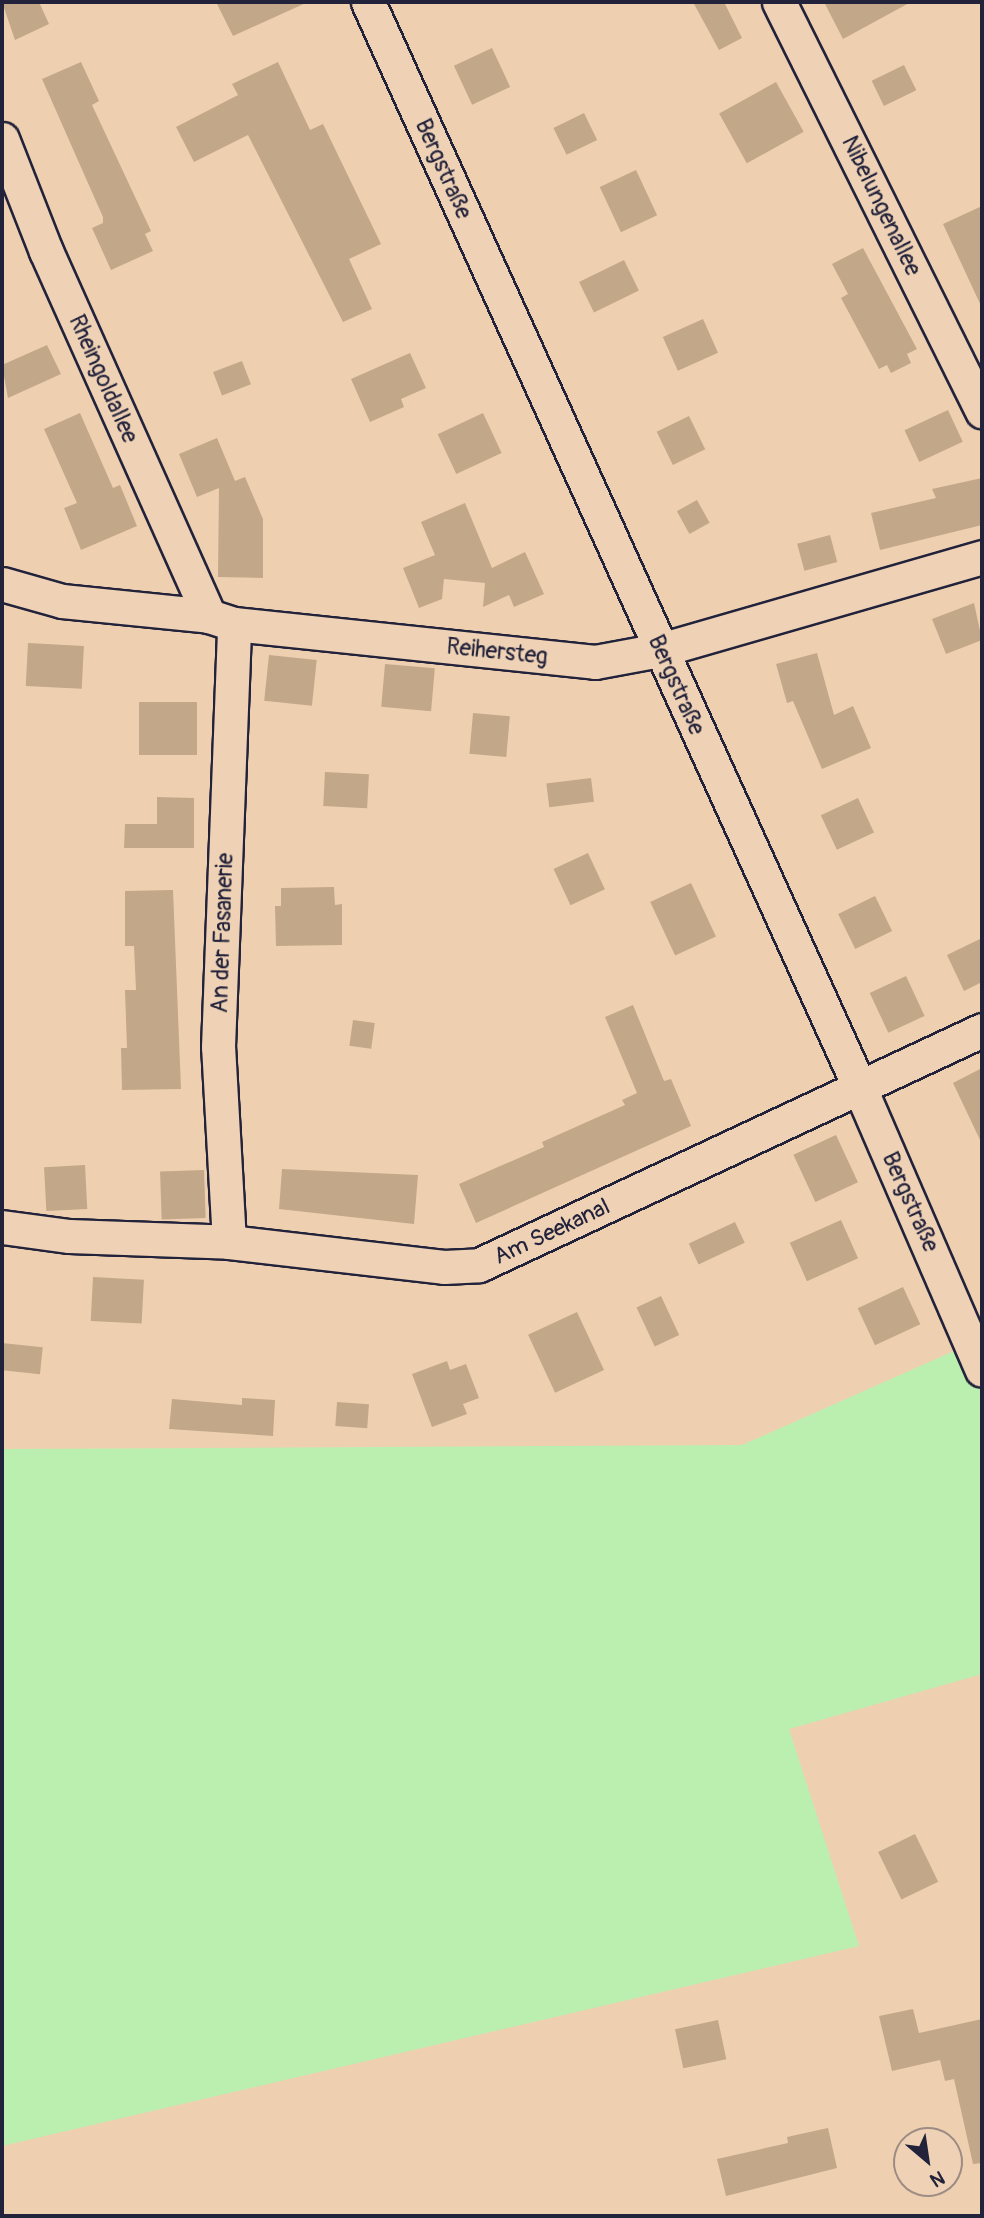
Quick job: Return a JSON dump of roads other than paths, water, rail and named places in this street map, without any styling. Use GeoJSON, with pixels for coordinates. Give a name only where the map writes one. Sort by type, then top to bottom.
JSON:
{"type":"FeatureCollection","features":[{"type":"Feature","properties":{"kind":"street","name":"Bergstraße"},"geometry":{"type":"LineString","coordinates":[[368,2],[859,1086],[982,1370]]}},
{"type":"Feature","properties":{"kind":"street","name":"Nibelungenallee"},"geometry":{"type":"LineString","coordinates":[[779,2],[982,411]]}},
{"type":"Feature","properties":{"kind":"street","name":"Rheingoldallee"},"geometry":{"type":"LineString","coordinates":[[2,139],[46,251],[222,620]]}},
{"type":"Feature","properties":{"kind":"street","name":"Reihersteg"},"geometry":{"type":"LineString","coordinates":[[2,584],[62,601],[595,662],[660,650],[982,557]]}},
{"type":"Feature","properties":{"kind":"street","name":"An der Fasanerie"},"geometry":{"type":"LineString","coordinates":[[222,620],[218,1047],[229,1242]]}},
{"type":"Feature","properties":{"kind":"street","name":"Am Seekanal"},"geometry":{"type":"LineString","coordinates":[[2,1227],[69,1236],[229,1242],[444,1267],[479,1265],[982,1030]]}}]}
